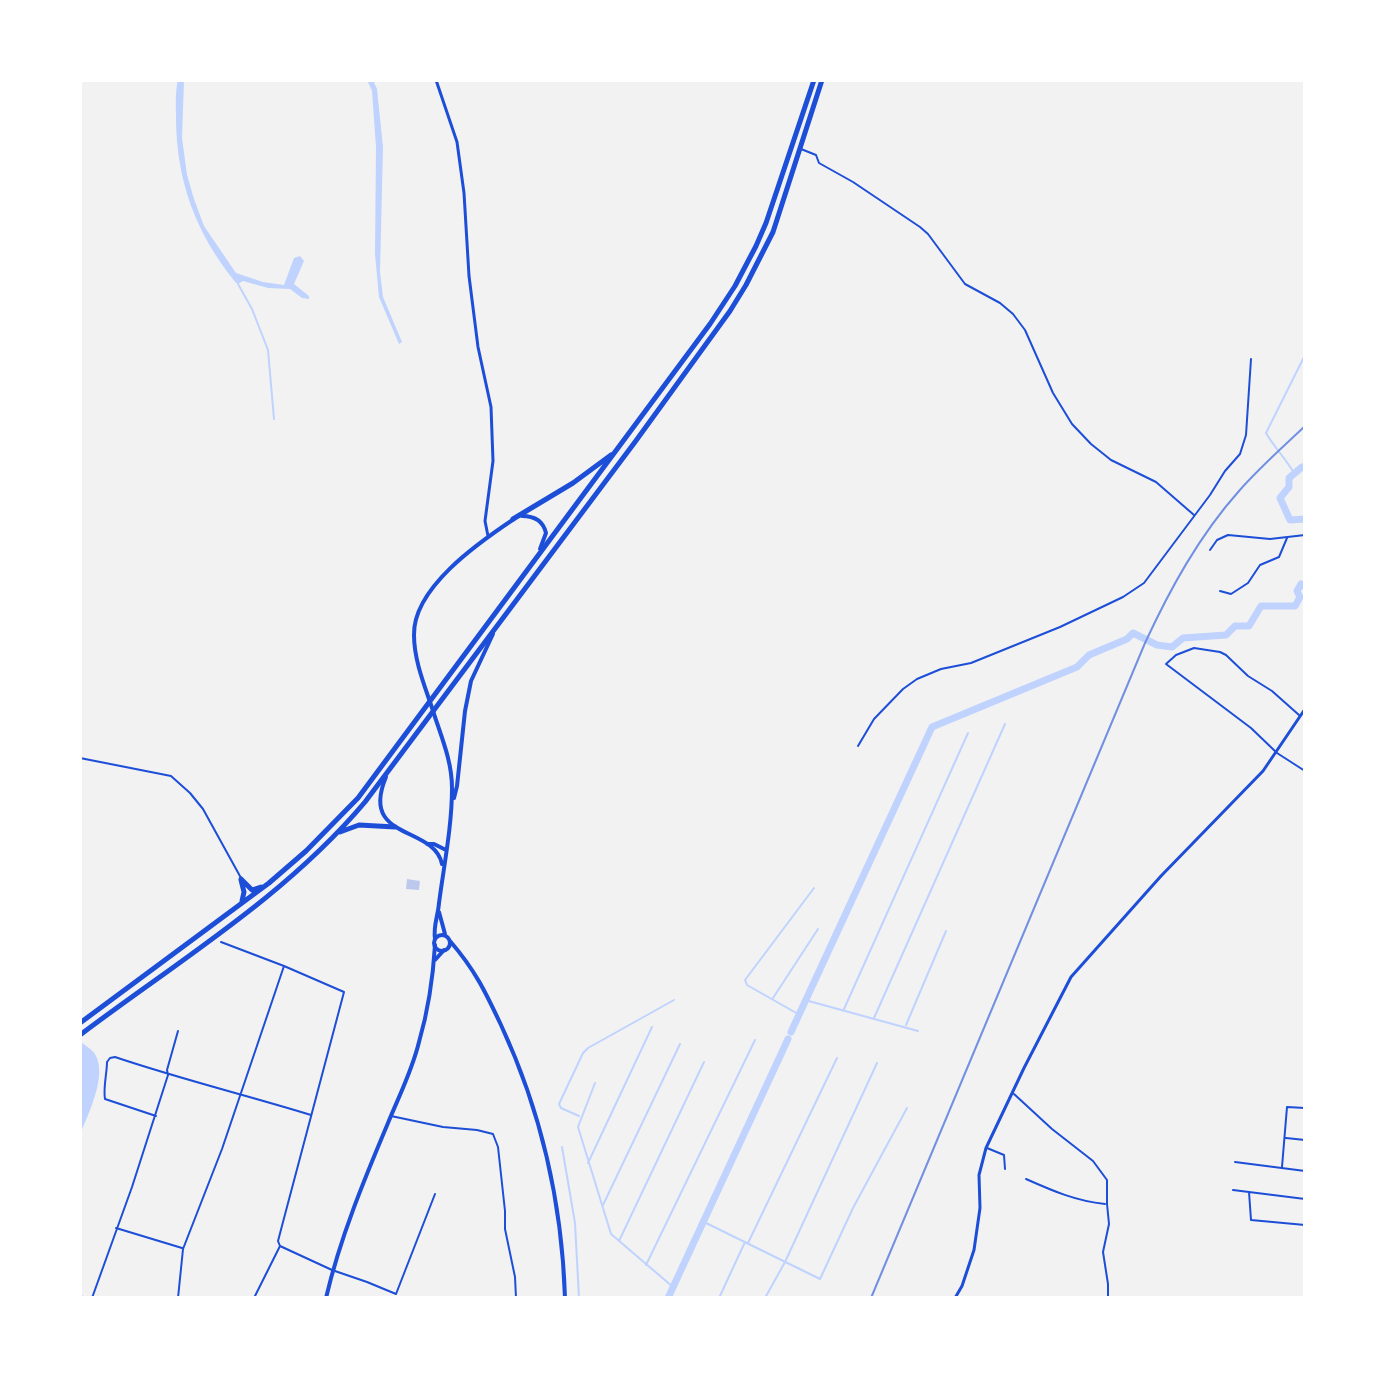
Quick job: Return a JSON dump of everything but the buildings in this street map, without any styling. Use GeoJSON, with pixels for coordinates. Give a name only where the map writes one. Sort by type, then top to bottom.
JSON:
{"type":"FeatureCollection","features":[{"type":"Feature","properties":{"kind":"highway"},"geometry":{"type":"LineString","coordinates":[[81,1022],[269,883],[306,851],[358,798],[719,311],[756,246],[779,189],[814,80]]}},
{"type":"Feature","properties":{"kind":"highway"},"geometry":{"type":"LineString","coordinates":[[80,1035],[279,888],[336,835],[388,772],[730,311],[773,232],[822,80]]}},
{"type":"Feature","properties":{"kind":"highway"},"geometry":{"type":"LineString","coordinates":[[513,519],[618,450]]}},
{"type":"Feature","properties":{"kind":"highway"},"geometry":{"type":"LineString","coordinates":[[336,835],[359,825],[395,827]]}},
{"type":"Feature","properties":{"kind":"highway"},"geometry":{"type":"LineString","coordinates":[[241,879],[252,890],[269,883]]}},
{"type":"Feature","properties":{"kind":"highway"},"geometry":{"type":"LineString","coordinates":[[236,908],[244,898],[241,879]]}},
{"type":"Feature","properties":{"kind":"main road"},"geometry":{"type":"LineString","coordinates":[[326,1298],[332,1270],[360,1193],[420,1042],[431,988],[434,928],[451,806],[451,769],[415,652],[413,637],[417,613],[438,581],[488,536],[513,519],[531,516],[545,528],[545,537],[534,560]]}},
{"type":"Feature","properties":{"kind":"main road"},"geometry":{"type":"LineString","coordinates":[[451,806],[457,786],[471,681],[503,618]]}},
{"type":"Feature","properties":{"kind":"main road"},"geometry":{"type":"LineString","coordinates":[[388,772],[381,789],[382,811],[395,827],[438,853],[443,871]]}},
{"type":"Feature","properties":{"kind":"main road"},"geometry":{"type":"LineString","coordinates":[[434,844],[448,834]]}},
{"type":"Feature","properties":{"kind":"main road"},"geometry":{"type":"LineString","coordinates":[[427,844],[446,850]]}},
{"type":"Feature","properties":{"kind":"main road"},"geometry":{"type":"LineString","coordinates":[[438,853],[446,850]]}},
{"type":"Feature","properties":{"kind":"main road"},"geometry":{"type":"LineString","coordinates":[[438,910],[443,929],[484,989],[510,1044],[539,1124],[560,1223],[565,1298]]}},
{"type":"Feature","properties":{"kind":"main road"},"geometry":{"type":"LineString","coordinates":[[435,942],[440,935],[448,938]]}},
{"type":"Feature","properties":{"kind":"main road"},"geometry":{"type":"LineString","coordinates":[[434,962],[446,950],[448,938]]}},
{"type":"Feature","properties":{"kind":"main road"},"geometry":{"type":"LineString","coordinates":[[435,942],[438,949],[467,961]]}},
{"type":"Feature","properties":{"kind":"street"},"geometry":{"type":"LineString","coordinates":[[436,80],[457,142],[478,347],[491,407],[493,461],[486,510],[488,536]]}},
{"type":"Feature","properties":{"kind":"street"},"geometry":{"type":"LineString","coordinates":[[801,149],[816,155],[819,163],[853,182],[928,234],[965,284],[1000,303],[1013,314],[1025,330],[1053,393],[1072,424],[1111,460],[1156,482],[1195,516]]}},
{"type":"Feature","properties":{"kind":"street"},"geometry":{"type":"LineString","coordinates":[[858,746],[874,719],[917,679],[941,669],[971,663],[1060,627],[1139,587],[1156,569],[1240,454],[1246,435],[1251,359]]}},
{"type":"Feature","properties":{"kind":"street"},"geometry":{"type":"LineString","coordinates":[[1210,550],[1217,540],[1228,535],[1270,539],[1305,535]]}},
{"type":"Feature","properties":{"kind":"street"},"geometry":{"type":"LineString","coordinates":[[1220,591],[1231,594],[1248,583],[1260,565],[1281,555],[1287,537]]}},
{"type":"Feature","properties":{"kind":"street"},"geometry":{"type":"LineString","coordinates":[[1300,716],[1220,652],[1194,648],[1176,655],[1166,664],[1251,728],[1277,753],[1305,771]]}},
{"type":"Feature","properties":{"kind":"street"},"geometry":{"type":"LineString","coordinates":[[955,1298],[974,1250],[980,1208],[979,1175],[986,1148],[1063,991],[1079,967],[1161,876],[1243,793],[1277,753],[1305,709]]}},
{"type":"Feature","properties":{"kind":"street"},"geometry":{"type":"LineString","coordinates":[[80,758],[171,776],[203,809],[241,879]]}},
{"type":"Feature","properties":{"kind":"street"},"geometry":{"type":"LineString","coordinates":[[221,942],[344,992],[278,1241],[280,1246],[254,1298]]}},
{"type":"Feature","properties":{"kind":"street"},"geometry":{"type":"LineString","coordinates":[[178,1298],[183,1249],[241,1094],[284,966]]}},
{"type":"Feature","properties":{"kind":"street"},"geometry":{"type":"LineString","coordinates":[[92,1298],[156,1116],[178,1031]]}},
{"type":"Feature","properties":{"kind":"street"},"geometry":{"type":"LineString","coordinates":[[156,1116],[105,1099],[107,1062],[110,1058],[312,1116]]}},
{"type":"Feature","properties":{"kind":"street"},"geometry":{"type":"LineString","coordinates":[[1011,1093],[1093,1161],[1105,1175],[1109,1229],[1103,1252],[1108,1298]]}},
{"type":"Feature","properties":{"kind":"street"},"geometry":{"type":"LineString","coordinates":[[1282,1167],[1287,1109],[1289,1106],[1305,1108]]}},
{"type":"Feature","properties":{"kind":"street"},"geometry":{"type":"LineString","coordinates":[[391,1116],[493,1134],[498,1147],[505,1229],[516,1298]]}},
{"type":"Feature","properties":{"kind":"street"},"geometry":{"type":"LineString","coordinates":[[1284,1138],[1305,1140]]}},
{"type":"Feature","properties":{"kind":"street"},"geometry":{"type":"LineString","coordinates":[[986,1148],[1004,1155],[1005,1169]]}},
{"type":"Feature","properties":{"kind":"street"},"geometry":{"type":"LineString","coordinates":[[1235,1162],[1305,1171]]}},
{"type":"Feature","properties":{"kind":"street"},"geometry":{"type":"LineString","coordinates":[[1026,1179],[1060,1195],[1083,1202],[1107,1204]]}},
{"type":"Feature","properties":{"kind":"street"},"geometry":{"type":"LineString","coordinates":[[1233,1190],[1305,1199]]}},
{"type":"Feature","properties":{"kind":"street"},"geometry":{"type":"LineString","coordinates":[[1249,1192],[1251,1220],[1305,1225]]}},
{"type":"Feature","properties":{"kind":"street"},"geometry":{"type":"LineString","coordinates":[[280,1246],[396,1294],[435,1194]]}},
{"type":"Feature","properties":{"kind":"street"},"geometry":{"type":"LineString","coordinates":[[116,1228],[183,1249]]}},
{"type":"Feature","properties":{"kind":"street"},"geometry":{"type":"LineString","coordinates":[[80,1296],[85,1298]]}},
{"type":"Feature","properties":{"kind":"water"},"geometry":{"type":"Polygon","coordinates":[[[178,80],[184,80],[182,138],[187,175],[204,226],[236,273],[263,282],[284,285],[294,258],[300,256],[304,261],[294,284],[309,299],[290,289],[268,288],[243,281],[236,283],[210,245],[199,226],[184,185],[177,140],[178,80]]]}},
{"type":"Feature","properties":{"kind":"water"},"geometry":{"type":"Polygon","coordinates":[[[367,80],[373,80],[377,89],[383,147],[380,272],[383,297],[402,342],[399,344],[379,297],[375,254],[376,147],[372,91],[367,80]]]}},
{"type":"Feature","properties":{"kind":"water"},"geometry":{"type":"Polygon","coordinates":[[[80,1041],[95,1054],[99,1073],[80,1135],[80,1041]]]}},
{"type":"Feature","properties":{"kind":"waterway"},"geometry":{"type":"LineString","coordinates":[[238,284],[252,309],[268,350],[274,419]]}},
{"type":"Feature","properties":{"kind":"waterway"},"geometry":{"type":"LineString","coordinates":[[1294,473],[1266,433],[1305,355]]}},
{"type":"Feature","properties":{"kind":"waterway"},"geometry":{"type":"LineString","coordinates":[[1305,466],[1289,478],[1289,487],[1280,498],[1290,520],[1305,519]]}},
{"type":"Feature","properties":{"kind":"waterway"},"geometry":{"type":"LineString","coordinates":[[791,1032],[932,727],[1077,667],[1089,655],[1127,639],[1133,633],[1157,645],[1172,647],[1183,638],[1226,635],[1235,626],[1249,626],[1261,606],[1295,606],[1300,597],[1297,591],[1301,584],[1305,587]]}},
{"type":"Feature","properties":{"kind":"waterway"},"geometry":{"type":"LineString","coordinates":[[874,1018],[1005,724]]}},
{"type":"Feature","properties":{"kind":"waterway"},"geometry":{"type":"LineString","coordinates":[[844,1009],[968,733]]}},
{"type":"Feature","properties":{"kind":"waterway"},"geometry":{"type":"LineString","coordinates":[[798,1014],[747,985],[745,980],[814,888]]}},
{"type":"Feature","properties":{"kind":"waterway"},"geometry":{"type":"LineString","coordinates":[[773,998],[818,929]]}},
{"type":"Feature","properties":{"kind":"waterway"},"geometry":{"type":"LineString","coordinates":[[906,1025],[946,931]]}},
{"type":"Feature","properties":{"kind":"waterway"},"geometry":{"type":"LineString","coordinates":[[579,1116],[561,1108],[559,1104],[583,1053],[674,1000]]}},
{"type":"Feature","properties":{"kind":"waterway"},"geometry":{"type":"LineString","coordinates":[[805,1000],[918,1031]]}},
{"type":"Feature","properties":{"kind":"waterway"},"geometry":{"type":"LineString","coordinates":[[588,1163],[652,1027]]}},
{"type":"Feature","properties":{"kind":"waterway"},"geometry":{"type":"LineString","coordinates":[[668,1298],[788,1039]]}},
{"type":"Feature","properties":{"kind":"waterway"},"geometry":{"type":"LineString","coordinates":[[646,1265],[755,1040]]}},
{"type":"Feature","properties":{"kind":"waterway"},"geometry":{"type":"LineString","coordinates":[[603,1205],[680,1044]]}},
{"type":"Feature","properties":{"kind":"waterway"},"geometry":{"type":"LineString","coordinates":[[748,1243],[837,1058]]}},
{"type":"Feature","properties":{"kind":"waterway"},"geometry":{"type":"LineString","coordinates":[[619,1241],[704,1062]]}},
{"type":"Feature","properties":{"kind":"waterway"},"geometry":{"type":"LineString","coordinates":[[765,1298],[785,1262],[877,1063]]}},
{"type":"Feature","properties":{"kind":"waterway"},"geometry":{"type":"LineString","coordinates":[[595,1083],[578,1127],[611,1234],[673,1287]]}},
{"type":"Feature","properties":{"kind":"waterway"},"geometry":{"type":"LineString","coordinates":[[704,1222],[820,1279],[853,1208],[907,1108]]}},
{"type":"Feature","properties":{"kind":"waterway"},"geometry":{"type":"LineString","coordinates":[[562,1147],[575,1223],[579,1298]]}},
{"type":"Feature","properties":{"kind":"waterway"},"geometry":{"type":"LineString","coordinates":[[719,1298],[745,1242]]}},
{"type":"Feature","properties":{"kind":"railway"},"geometry":{"type":"LineString","coordinates":[[871,1298],[1145,643],[1175,583],[1211,526],[1255,474],[1305,426]]}}]}
